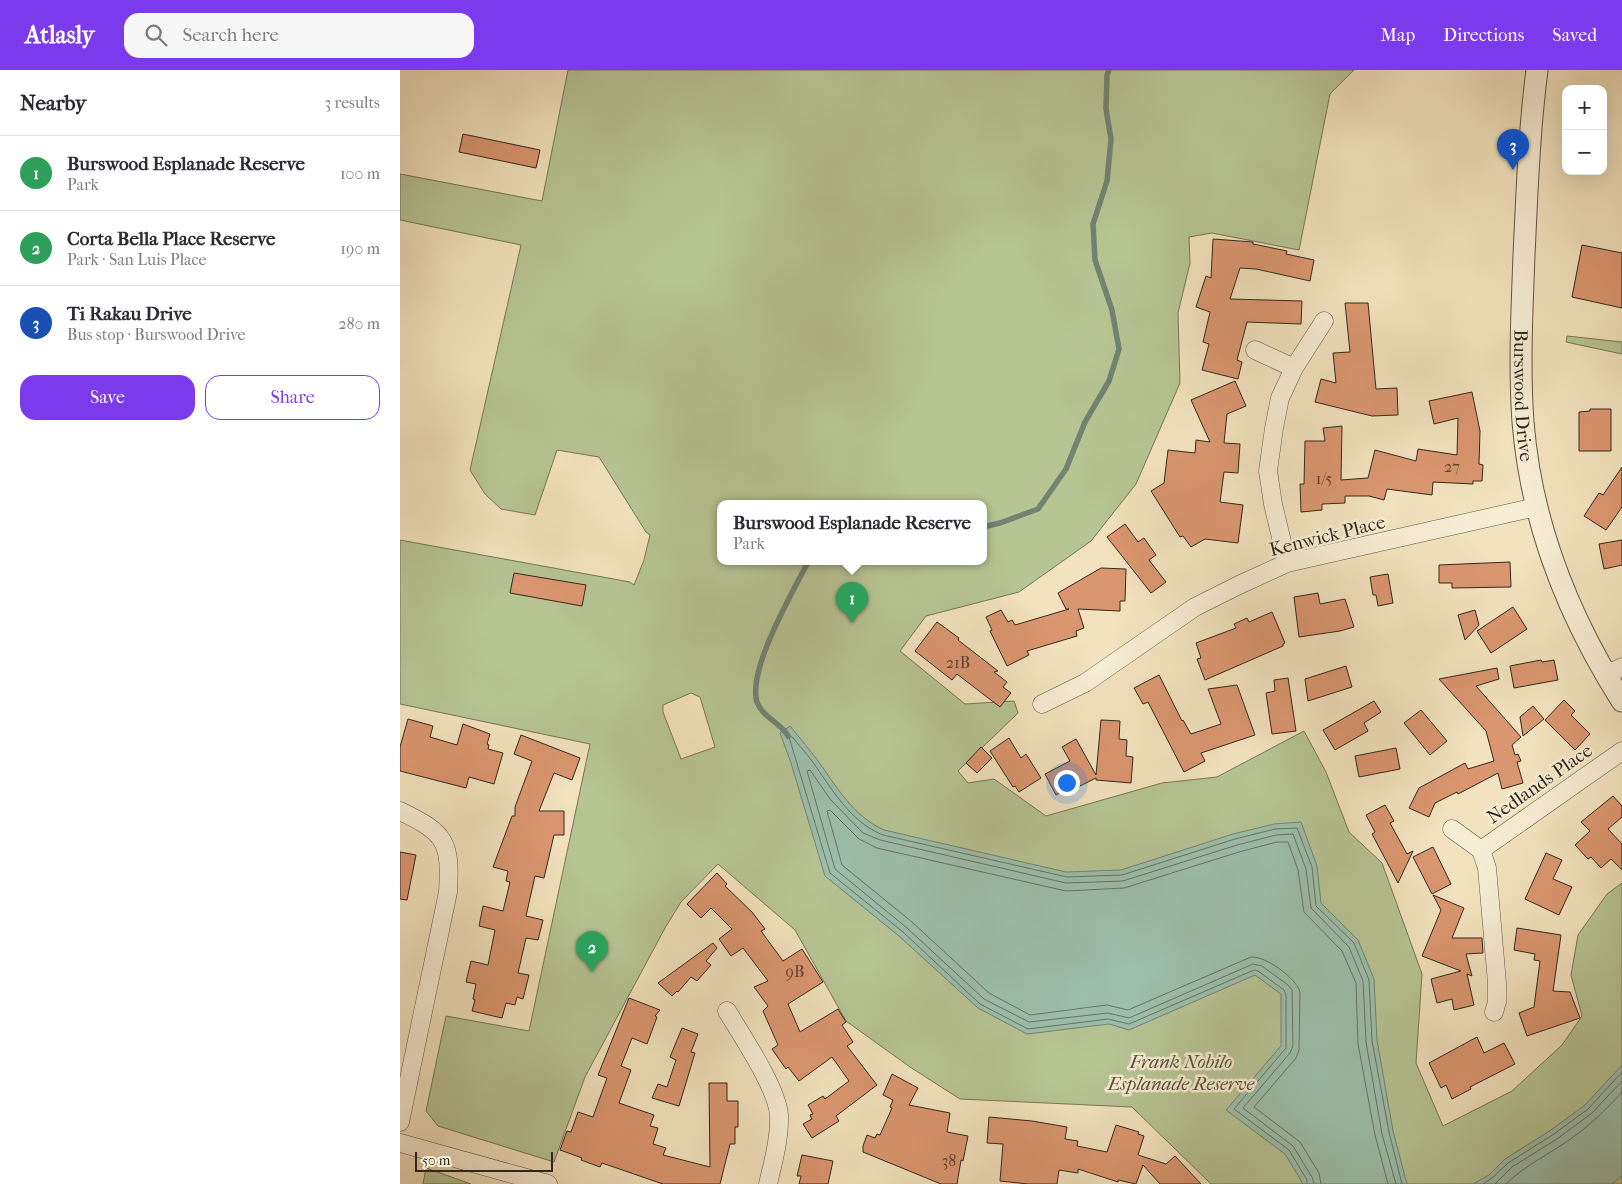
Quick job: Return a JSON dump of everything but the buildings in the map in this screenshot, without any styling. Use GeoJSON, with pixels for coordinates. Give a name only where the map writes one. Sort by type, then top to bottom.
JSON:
{"type":"FeatureCollection","features":[{"type":"Feature","properties":{"kind":"street","name":"Burswood Drive"},"geometry":{"type":"LineString","coordinates":[[1537,70],[1530,127],[1522,293],[1521,364],[1523,424],[1529,469],[1536,507],[1545,538],[1566,596],[1589,646],[1614,671],[1622,701]]}},
{"type":"Feature","properties":{"kind":"street"},"geometry":{"type":"LineString","coordinates":[[1287,563],[1273,504],[1268,470],[1274,428],[1280,398],[1294,368],[1324,321]]}},
{"type":"Feature","properties":{"kind":"street"},"geometry":{"type":"LineString","coordinates":[[1255,350],[1294,368]]}},
{"type":"Feature","properties":{"kind":"street","name":"Kenwick Place"},"geometry":{"type":"LineString","coordinates":[[1042,704],[1085,683],[1195,607],[1239,584],[1287,563],[1536,507]]}},
{"type":"Feature","properties":{"kind":"street","name":"Nedlands Place"},"geometry":{"type":"LineString","coordinates":[[1481,850],[1622,751]]}},
{"type":"Feature","properties":{"kind":"street"},"geometry":{"type":"LineString","coordinates":[[400,811],[425,823],[444,841],[450,866],[448,892],[400,1122]]}},
{"type":"Feature","properties":{"kind":"street","name":"Nedlands Place"},"geometry":{"type":"LineString","coordinates":[[1452,829],[1481,850],[1487,868],[1497,983],[1497,1002],[1494,1012]]}},
{"type":"Feature","properties":{"kind":"street"},"geometry":{"type":"LineString","coordinates":[[727,1011],[772,1090],[779,1114],[776,1147],[768,1184]]}},
{"type":"Feature","properties":{"kind":"street"},"geometry":{"type":"LineString","coordinates":[[400,1143],[548,1184]]}},
{"type":"Feature","properties":{"kind":"green space","name":"Frank Nobilo Esplanade Reserve"},"geometry":{"type":"Polygon","coordinates":[[[568,70],[1354,70],[1330,94],[1299,250],[1212,233],[1189,237],[1190,263],[1178,313],[1180,383],[1136,484],[1091,541],[1019,592],[926,616],[900,651],[965,704],[1014,701],[1018,713],[958,771],[968,783],[994,779],[1046,816],[1162,783],[1217,777],[1304,731],[1326,772],[1349,832],[1382,863],[1422,974],[1416,1063],[1443,1126],[1512,1091],[1562,1045],[1582,1016],[1571,975],[1578,935],[1607,894],[1622,883],[1622,1184],[1211,1184],[1132,1107],[960,1099],[910,1067],[846,1021],[795,930],[718,864],[681,902],[665,928],[585,1077],[554,1162],[438,1126],[426,1111],[446,1016],[529,1031],[590,744],[400,704],[400,540],[630,582],[634,585],[644,560],[650,535],[646,532],[599,457],[557,450],[535,515],[501,509],[485,494],[470,470],[521,245],[400,220],[400,174],[542,201],[568,70]],[[691,693],[663,705],[663,712],[681,759],[715,747],[700,697],[691,693]]]}},
{"type":"Feature","properties":{"kind":"green space"},"geometry":{"type":"Polygon","coordinates":[[[1567,336],[1622,342],[1622,354],[1566,342],[1567,336]]]}},
{"type":"Feature","properties":{"kind":"green space"},"geometry":{"type":"Polygon","coordinates":[[[426,1168],[471,1184],[423,1184],[426,1168]]]}},
{"type":"Feature","properties":{"kind":"water"},"geometry":{"type":"Polygon","coordinates":[[[790,726],[853,808],[872,824],[884,830],[1066,872],[1121,870],[1233,834],[1274,824],[1301,822],[1317,866],[1321,903],[1358,940],[1374,979],[1377,1040],[1393,1131],[1407,1184],[1303,1184],[1285,1154],[1226,1110],[1281,1046],[1281,994],[1255,975],[1129,1030],[1109,1024],[1027,1034],[978,1008],[899,936],[825,876],[780,733],[790,726]]]}},
{"type":"Feature","properties":{"kind":"water"},"geometry":{"type":"Polygon","coordinates":[[[1622,1065],[1622,1176],[1612,1184],[1473,1184],[1489,1175],[1505,1159],[1551,1130],[1585,1105],[1622,1065]]]}},
{"type":"Feature","properties":{"kind":"waterway"},"geometry":{"type":"LineString","coordinates":[[987,526],[1038,509],[1066,469],[1085,422],[1109,381],[1119,349],[1112,310],[1095,260],[1093,224],[1107,181],[1111,139],[1106,109],[1107,75],[1109,70]]}},
{"type":"Feature","properties":{"kind":"waterway"},"geometry":{"type":"LineString","coordinates":[[788,736],[759,707],[756,688],[759,671],[773,631],[806,565]]}},
{"type":"Feature","properties":{"kind":"place","name":"Ti Rakau Drive"},"geometry":{"type":"Point","coordinates":[1513,170]}},
{"type":"Feature","properties":{"kind":"place","name":"Burswood Esplanade Reserve"},"geometry":{"type":"Point","coordinates":[852,623]}},
{"type":"Feature","properties":{"kind":"place","name":"Corta Bella Place Reserve"},"geometry":{"type":"Point","coordinates":[592,972]}}]}
